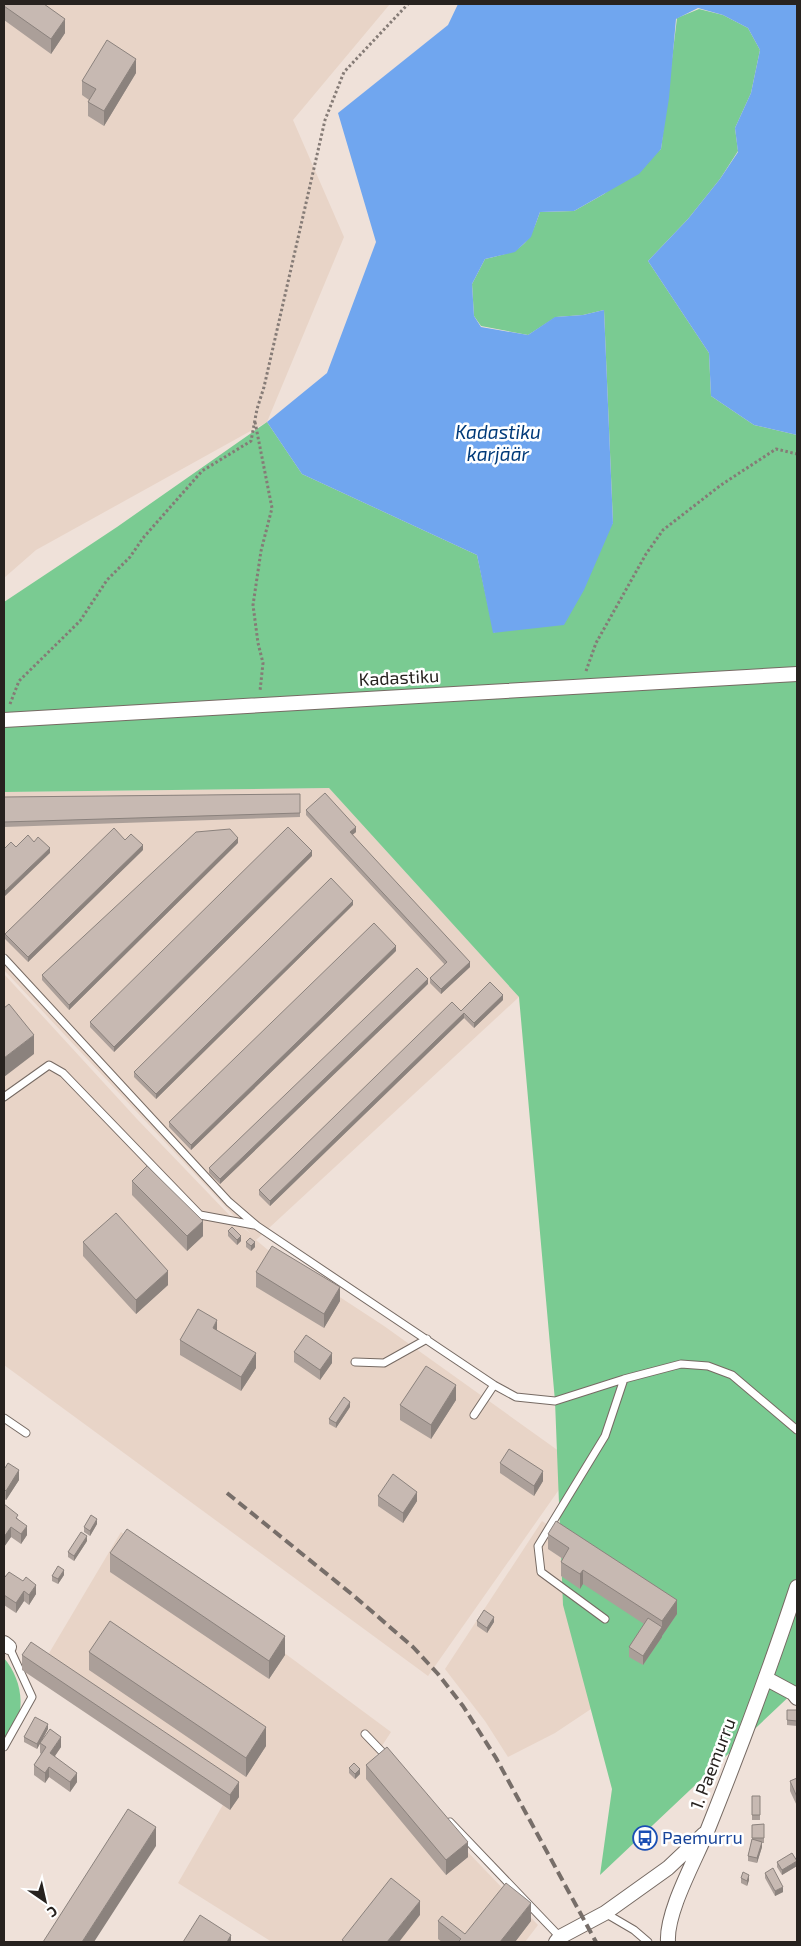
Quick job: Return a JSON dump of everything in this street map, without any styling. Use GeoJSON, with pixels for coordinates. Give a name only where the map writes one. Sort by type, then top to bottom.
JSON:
{"type":"FeatureCollection","features":[{"type":"Feature","properties":{"kind":"street","name":"Kadastiku"},"geometry":{"type":"LineString","coordinates":[[5,716],[259,705],[797,674]]}},
{"type":"Feature","properties":{"kind":"street","name":"1. Paemurru"},"geometry":{"type":"LineString","coordinates":[[558,1940],[605,1913],[668,1868],[707,1830],[767,1679],[797,1587]]}},
{"type":"Feature","properties":{"kind":"street"},"geometry":{"type":"LineString","coordinates":[[767,1679],[793,1693],[797,1698]]}},
{"type":"Feature","properties":{"kind":"street"},"geometry":{"type":"LineString","coordinates":[[668,1942],[668,1933],[675,1907],[707,1830]]}},
{"type":"Feature","properties":{"kind":"lane"},"geometry":{"type":"LineString","coordinates":[[4,958],[229,1202],[257,1226],[494,1385],[516,1397],[555,1401],[624,1379],[681,1364],[708,1366],[732,1375],[797,1430]]}},
{"type":"Feature","properties":{"kind":"lane"},"geometry":{"type":"LineString","coordinates":[[4,1097],[49,1065],[63,1073],[200,1215],[257,1226]]}},
{"type":"Feature","properties":{"kind":"lane"},"geometry":{"type":"LineString","coordinates":[[354,1362],[384,1363],[428,1339]]}},
{"type":"Feature","properties":{"kind":"lane"},"geometry":{"type":"LineString","coordinates":[[605,1618],[541,1572],[538,1546],[605,1436],[624,1379]]}},
{"type":"Feature","properties":{"kind":"lane"},"geometry":{"type":"LineString","coordinates":[[474,1415],[494,1385]]}},
{"type":"Feature","properties":{"kind":"lane"},"geometry":{"type":"LineString","coordinates":[[4,1418],[26,1433]]}},
{"type":"Feature","properties":{"kind":"lane"},"geometry":{"type":"LineString","coordinates":[[4,1747],[32,1697],[7,1645]]}},
{"type":"Feature","properties":{"kind":"lane"},"geometry":{"type":"LineString","coordinates":[[365,1734],[392,1762]]}},
{"type":"Feature","properties":{"kind":"lane"},"geometry":{"type":"LineString","coordinates":[[446,1818],[558,1940]]}},
{"type":"Feature","properties":{"kind":"lane"},"geometry":{"type":"LineString","coordinates":[[605,1913],[634,1930],[648,1942]]}},
{"type":"Feature","properties":{"kind":"path"},"geometry":{"type":"LineString","coordinates":[[5,716],[19,681],[80,621],[107,580],[130,556],[143,538],[202,471],[250,440],[264,387],[324,120],[344,72],[408,4]]}},
{"type":"Feature","properties":{"kind":"path"},"geometry":{"type":"LineString","coordinates":[[255,419],[272,508],[261,551],[253,605],[258,643],[263,663],[259,705]]}},
{"type":"Feature","properties":{"kind":"path"},"geometry":{"type":"LineString","coordinates":[[581,686],[596,643],[646,554],[662,530],[721,485],[776,449],[797,454]]}},
{"type":"Feature","properties":{"kind":"shaded area"},"geometry":{"type":"Polygon","coordinates":[[[4,4],[390,4],[293,120],[344,237],[267,422],[36,550],[4,578],[4,4]]]}},
{"type":"Feature","properties":{"kind":"shaded area"},"geometry":{"type":"Polygon","coordinates":[[[329,788],[519,997],[256,1240],[268,1250],[384,1326],[577,1464],[428,1676],[4,1365],[4,974],[137,1119],[234,1220],[251,1234],[4,970],[4,792],[329,788]]]}},
{"type":"Feature","properties":{"kind":"shaded area"},"geometry":{"type":"Polygon","coordinates":[[[542,1521],[681,1614],[633,1681],[555,1733],[508,1757],[485,1721],[445,1669],[542,1521]]]}},
{"type":"Feature","properties":{"kind":"shaded area"},"geometry":{"type":"Polygon","coordinates":[[[121,1532],[391,1732],[374,1758],[388,1769],[538,1925],[525,1942],[272,1942],[178,1883],[232,1789],[45,1660],[121,1532]]]}},
{"type":"Feature","properties":{"kind":"green space"},"geometry":{"type":"Polygon","coordinates":[[[699,9],[723,15],[748,28],[760,50],[751,93],[735,128],[738,151],[720,179],[688,219],[648,261],[709,353],[711,396],[754,425],[797,435],[797,1689],[600,1875],[612,1789],[563,1605],[555,1401],[519,997],[329,788],[4,792],[4,602],[117,527],[267,422],[302,474],[477,555],[494,633],[613,523],[604,310],[583,315],[556,317],[528,335],[481,326],[474,316],[472,284],[485,259],[515,250],[527,241],[540,212],[574,211],[604,194],[661,149],[677,18],[699,9]]]}},
{"type":"Feature","properties":{"kind":"green space"},"geometry":{"type":"Polygon","coordinates":[[[4,1658],[16,1678],[21,1702],[17,1721],[4,1742],[4,1658]]]}},
{"type":"Feature","properties":{"kind":"water","name":"Kadastiku karjäär"},"geometry":{"type":"Polygon","coordinates":[[[458,4],[797,4],[797,435],[754,425],[711,396],[709,353],[648,261],[688,219],[720,179],[738,152],[735,128],[751,93],[760,50],[748,28],[723,15],[698,8],[676,19],[669,98],[661,149],[639,174],[574,211],[540,212],[531,237],[515,252],[485,259],[472,284],[474,316],[481,327],[528,335],[555,317],[583,315],[604,310],[613,523],[584,590],[564,625],[493,633],[477,555],[302,474],[267,422],[327,373],[376,242],[338,113],[448,25],[458,4]]]}},
{"type":"Feature","properties":{"kind":"building"},"geometry":{"type":"Polygon","coordinates":[[[4,4],[44,4],[65,19],[51,39],[4,6],[4,4]]]}},
{"type":"Feature","properties":{"kind":"building"},"geometry":{"type":"Polygon","coordinates":[[[107,40],[136,59],[104,111],[88,102],[96,89],[82,81],[107,40]]]}},
{"type":"Feature","properties":{"kind":"building"},"geometry":{"type":"Polygon","coordinates":[[[325,793],[356,827],[350,832],[470,962],[441,989],[430,978],[447,962],[306,810],[325,793]]]}},
{"type":"Feature","properties":{"kind":"building"},"geometry":{"type":"Polygon","coordinates":[[[300,794],[300,813],[4,822],[4,797],[300,794]]]}},
{"type":"Feature","properties":{"kind":"building"},"geometry":{"type":"Polygon","coordinates":[[[288,827],[312,851],[114,1047],[90,1022],[288,827]]]}},
{"type":"Feature","properties":{"kind":"building"},"geometry":{"type":"Polygon","coordinates":[[[114,828],[125,840],[131,834],[143,845],[28,957],[5,934],[114,828]]]}},
{"type":"Feature","properties":{"kind":"building"},"geometry":{"type":"Polygon","coordinates":[[[230,829],[238,838],[69,1005],[42,975],[196,832],[230,829]]]}},
{"type":"Feature","properties":{"kind":"building"},"geometry":{"type":"Polygon","coordinates":[[[28,835],[34,842],[38,837],[50,848],[4,892],[4,849],[11,842],[16,847],[28,835]]]}},
{"type":"Feature","properties":{"kind":"building"},"geometry":{"type":"Polygon","coordinates":[[[331,878],[353,901],[156,1094],[134,1072],[331,878]]]}},
{"type":"Feature","properties":{"kind":"building"},"geometry":{"type":"Polygon","coordinates":[[[374,923],[396,946],[191,1145],[169,1122],[374,923]]]}},
{"type":"Feature","properties":{"kind":"building"},"geometry":{"type":"Polygon","coordinates":[[[417,968],[428,979],[220,1179],[209,1168],[417,968]]]}},
{"type":"Feature","properties":{"kind":"building"},"geometry":{"type":"Polygon","coordinates":[[[490,982],[503,995],[474,1023],[464,1013],[270,1201],[259,1190],[452,1002],[461,1011],[490,982]]]}},
{"type":"Feature","properties":{"kind":"building"},"geometry":{"type":"Polygon","coordinates":[[[9,1004],[34,1035],[4,1058],[4,1008],[9,1004]]]}},
{"type":"Feature","properties":{"kind":"building"},"geometry":{"type":"Polygon","coordinates":[[[147,1166],[203,1221],[187,1236],[132,1181],[147,1166]]]}},
{"type":"Feature","properties":{"kind":"building"},"geometry":{"type":"Polygon","coordinates":[[[116,1213],[168,1271],[136,1300],[83,1242],[116,1213]]]}},
{"type":"Feature","properties":{"kind":"building"},"geometry":{"type":"Polygon","coordinates":[[[232,1227],[241,1236],[237,1240],[228,1231],[232,1227]]]}},
{"type":"Feature","properties":{"kind":"building"},"geometry":{"type":"Polygon","coordinates":[[[250,1238],[255,1242],[251,1246],[246,1242],[250,1238]]]}},
{"type":"Feature","properties":{"kind":"building"},"geometry":{"type":"Polygon","coordinates":[[[272,1246],[340,1287],[324,1314],[256,1272],[272,1246]]]}},
{"type":"Feature","properties":{"kind":"building"},"geometry":{"type":"Polygon","coordinates":[[[198,1309],[217,1320],[213,1328],[256,1353],[241,1377],[180,1340],[198,1309]]]}},
{"type":"Feature","properties":{"kind":"building"},"geometry":{"type":"Polygon","coordinates":[[[306,1335],[332,1353],[320,1370],[294,1352],[306,1335]]]}},
{"type":"Feature","properties":{"kind":"building"},"geometry":{"type":"Polygon","coordinates":[[[426,1366],[456,1385],[431,1425],[400,1405],[426,1366]]]}},
{"type":"Feature","properties":{"kind":"building"},"geometry":{"type":"Polygon","coordinates":[[[344,1397],[350,1402],[336,1423],[329,1419],[344,1397]]]}},
{"type":"Feature","properties":{"kind":"building"},"geometry":{"type":"Polygon","coordinates":[[[509,1449],[543,1471],[534,1486],[500,1463],[509,1449]]]}},
{"type":"Feature","properties":{"kind":"building"},"geometry":{"type":"Polygon","coordinates":[[[8,1463],[19,1470],[6,1491],[4,1489],[4,1467],[8,1463]]]}},
{"type":"Feature","properties":{"kind":"building"},"geometry":{"type":"Polygon","coordinates":[[[393,1474],[417,1492],[403,1513],[378,1496],[393,1474]]]}},
{"type":"Feature","properties":{"kind":"building"},"geometry":{"type":"Polygon","coordinates":[[[4,1504],[18,1515],[16,1518],[27,1526],[21,1534],[11,1527],[4,1537],[4,1504]]]}},
{"type":"Feature","properties":{"kind":"building"},"geometry":{"type":"Polygon","coordinates":[[[91,1515],[97,1519],[90,1531],[84,1527],[91,1515]]]}},
{"type":"Feature","properties":{"kind":"building"},"geometry":{"type":"Polygon","coordinates":[[[556,1521],[677,1600],[662,1621],[583,1570],[580,1574],[561,1562],[569,1548],[548,1534],[556,1521]]]}},
{"type":"Feature","properties":{"kind":"building"},"geometry":{"type":"Polygon","coordinates":[[[127,1529],[285,1636],[269,1661],[110,1553],[127,1529]]]}},
{"type":"Feature","properties":{"kind":"building"},"geometry":{"type":"Polygon","coordinates":[[[81,1532],[87,1536],[74,1556],[68,1552],[81,1532]]]}},
{"type":"Feature","properties":{"kind":"building"},"geometry":{"type":"Polygon","coordinates":[[[58,1566],[64,1570],[58,1579],[52,1576],[58,1566]]]}},
{"type":"Feature","properties":{"kind":"building"},"geometry":{"type":"Polygon","coordinates":[[[9,1572],[23,1581],[26,1577],[36,1585],[29,1595],[24,1591],[16,1603],[4,1595],[4,1575],[5,1577],[9,1572]]]}},
{"type":"Feature","properties":{"kind":"building"},"geometry":{"type":"Polygon","coordinates":[[[484,1610],[494,1617],[487,1628],[477,1621],[484,1610]]]}},
{"type":"Feature","properties":{"kind":"building"},"geometry":{"type":"Polygon","coordinates":[[[648,1618],[662,1627],[643,1656],[629,1647],[648,1618]]]}},
{"type":"Feature","properties":{"kind":"building"},"geometry":{"type":"Polygon","coordinates":[[[110,1621],[266,1727],[246,1758],[89,1652],[110,1621]]]}},
{"type":"Feature","properties":{"kind":"building"},"geometry":{"type":"Polygon","coordinates":[[[31,1642],[239,1782],[230,1795],[22,1655],[31,1642]]]}},
{"type":"Feature","properties":{"kind":"building"},"geometry":{"type":"Polygon","coordinates":[[[787,1710],[797,1710],[797,1721],[787,1720],[787,1710]]]}},
{"type":"Feature","properties":{"kind":"building"},"geometry":{"type":"Polygon","coordinates":[[[35,1717],[48,1724],[37,1744],[24,1737],[35,1717]]]}},
{"type":"Feature","properties":{"kind":"building"},"geometry":{"type":"Polygon","coordinates":[[[50,1729],[61,1737],[50,1753],[77,1773],[70,1782],[49,1767],[45,1773],[34,1765],[46,1747],[40,1743],[50,1729]]]}},
{"type":"Feature","properties":{"kind":"building"},"geometry":{"type":"Polygon","coordinates":[[[387,1747],[468,1842],[446,1860],[366,1765],[387,1747]]]}},
{"type":"Feature","properties":{"kind":"building"},"geometry":{"type":"Polygon","coordinates":[[[354,1763],[360,1769],[355,1774],[349,1768],[354,1763]]]}},
{"type":"Feature","properties":{"kind":"building"},"geometry":{"type":"Polygon","coordinates":[[[797,1778],[797,1797],[790,1781],[797,1778]]]}},
{"type":"Feature","properties":{"kind":"building"},"geometry":{"type":"Polygon","coordinates":[[[752,1796],[760,1796],[760,1815],[752,1815],[752,1796]]]}},
{"type":"Feature","properties":{"kind":"building"},"geometry":{"type":"Polygon","coordinates":[[[128,1809],[156,1827],[82,1942],[43,1942],[128,1809]]]}},
{"type":"Feature","properties":{"kind":"building"},"geometry":{"type":"Polygon","coordinates":[[[764,1824],[764,1838],[752,1838],[752,1825],[764,1824]]]}},
{"type":"Feature","properties":{"kind":"building"},"geometry":{"type":"Polygon","coordinates":[[[752,1839],[762,1842],[757,1858],[748,1856],[752,1839]]]}},
{"type":"Feature","properties":{"kind":"building"},"geometry":{"type":"Polygon","coordinates":[[[792,1853],[797,1861],[782,1870],[777,1862],[792,1853]]]}},
{"type":"Feature","properties":{"kind":"building"},"geometry":{"type":"Polygon","coordinates":[[[773,1868],[783,1887],[775,1891],[765,1873],[773,1868]]]}},
{"type":"Feature","properties":{"kind":"building"},"geometry":{"type":"Polygon","coordinates":[[[743,1872],[749,1875],[747,1881],[741,1878],[743,1872]]]}},
{"type":"Feature","properties":{"kind":"building"},"geometry":{"type":"Polygon","coordinates":[[[391,1878],[420,1901],[387,1942],[345,1942],[342,1940],[391,1878]]]}},
{"type":"Feature","properties":{"kind":"building"},"geometry":{"type":"Polygon","coordinates":[[[506,1883],[531,1903],[500,1942],[458,1942],[461,1939],[438,1921],[442,1916],[465,1934],[506,1883]]]}},
{"type":"Feature","properties":{"kind":"building"},"geometry":{"type":"Polygon","coordinates":[[[200,1915],[231,1935],[227,1942],[183,1942],[200,1915]]]}},
{"type":"Feature","properties":{"kind":"railway"},"geometry":{"type":"LineString","coordinates":[[227,1493],[354,1596],[413,1647],[438,1674],[463,1706],[496,1758],[596,1942]]}},
{"type":"Feature","properties":{"kind":"place","name":"Paemurru"},"geometry":{"type":"Point","coordinates":[645,1838]}}]}
